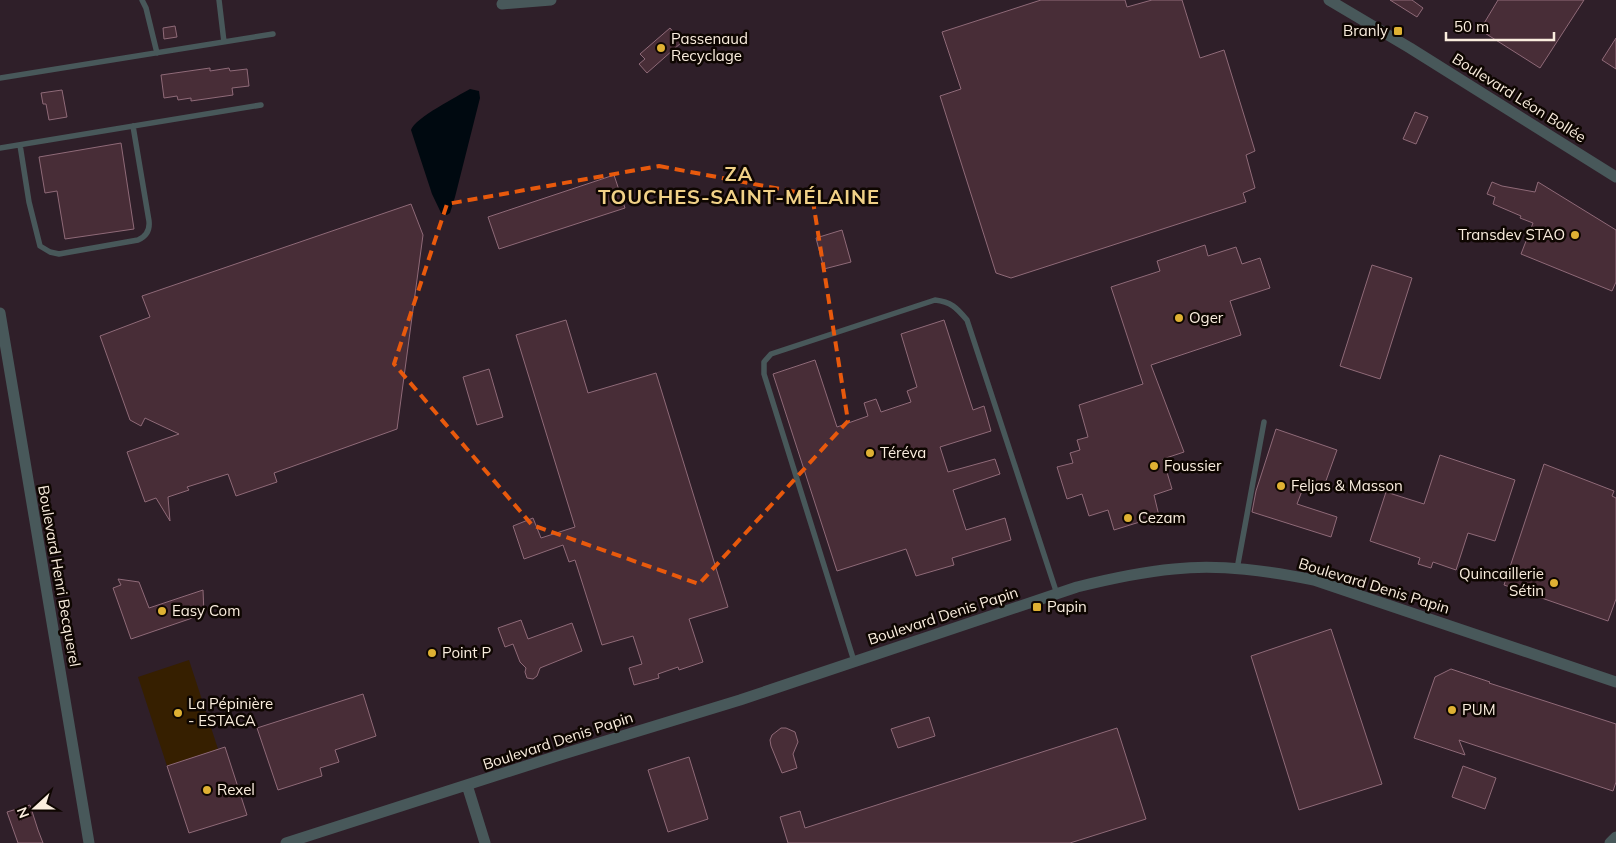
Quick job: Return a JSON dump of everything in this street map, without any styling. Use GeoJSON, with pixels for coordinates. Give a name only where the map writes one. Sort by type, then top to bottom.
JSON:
{"type":"FeatureCollection","features":[{"type":"Feature","properties":{"kind":"street"},"geometry":{"type":"LineString","coordinates":[[502,4],[551,0]]}},
{"type":"Feature","properties":{"kind":"street","name":"Boulevard Léon Bollée"},"geometry":{"type":"LineString","coordinates":[[1329,0],[1616,176]]}},
{"type":"Feature","properties":{"kind":"street","name":"Boulevard Henri Becquerel"},"geometry":{"type":"LineString","coordinates":[[0,313],[88,843]]}},
{"type":"Feature","properties":{"kind":"street","name":"Boulevard Denis Papin"},"geometry":{"type":"LineString","coordinates":[[286,843],[821,674],[854,660],[1057,594],[1124,576],[1176,568],[1270,571],[1314,580],[1616,682]]}},
{"type":"Feature","properties":{"kind":"street"},"geometry":{"type":"LineString","coordinates":[[467,785],[485,843]]}},
{"type":"Feature","properties":{"kind":"street"},"geometry":{"type":"LineString","coordinates":[[1610,843],[1616,837]]}},
{"type":"Feature","properties":{"kind":"lane"},"geometry":{"type":"LineString","coordinates":[[142,0],[146,8],[157,53]]}},
{"type":"Feature","properties":{"kind":"lane"},"geometry":{"type":"LineString","coordinates":[[219,0],[224,42]]}},
{"type":"Feature","properties":{"kind":"lane"},"geometry":{"type":"LineString","coordinates":[[0,78],[273,34]]}},
{"type":"Feature","properties":{"kind":"lane"},"geometry":{"type":"LineString","coordinates":[[0,148],[261,106]]}},
{"type":"Feature","properties":{"kind":"lane"},"geometry":{"type":"LineString","coordinates":[[20,145],[29,202],[40,246],[50,252],[59,254],[144,238],[149,228],[134,126]]}},
{"type":"Feature","properties":{"kind":"lane"},"geometry":{"type":"LineString","coordinates":[[854,660],[764,374],[764,362],[771,354],[935,300],[948,302],[959,310],[967,320],[1057,594]]}},
{"type":"Feature","properties":{"kind":"lane"},"geometry":{"type":"LineString","coordinates":[[1237,569],[1264,422]]}},
{"type":"Feature","properties":{"kind":"highlighted area"},"geometry":{"type":"Polygon","coordinates":[[[659,166],[812,195],[848,421],[699,584],[532,525],[394,364],[447,204],[659,166]]]}},
{"type":"Feature","properties":{"kind":"shaded area"},"geometry":{"type":"Polygon","coordinates":[[[0,0],[1616,0],[1616,843],[0,843],[0,0]]]}},
{"type":"Feature","properties":{"kind":"shaded area"},"geometry":{"type":"Polygon","coordinates":[[[470,89],[479,91],[480,98],[450,213],[442,215],[432,194],[411,130],[414,125],[428,114],[470,89]]]}},
{"type":"Feature","properties":{"kind":"shaded area","name":"La Pépinière - ESTACA"},"geometry":{"type":"Polygon","coordinates":[[[189,660],[218,749],[167,766],[138,677],[189,660]]]}},
{"type":"Feature","properties":{"kind":"building"},"geometry":{"type":"Polygon","coordinates":[[[1041,0],[1125,0],[1127,7],[1152,0],[1182,0],[1200,58],[1224,50],[1255,151],[1246,155],[1255,188],[1243,193],[1246,202],[1011,278],[996,273],[940,96],[961,89],[942,32],[1041,0]]]}},
{"type":"Feature","properties":{"kind":"building"},"geometry":{"type":"Polygon","coordinates":[[[1390,0],[1412,0],[1423,8],[1417,17],[1390,0]]]}},
{"type":"Feature","properties":{"kind":"building"},"geometry":{"type":"Polygon","coordinates":[[[1498,0],[1584,0],[1540,68],[1480,30],[1498,0]]]}},
{"type":"Feature","properties":{"kind":"building"},"geometry":{"type":"Polygon","coordinates":[[[175,26],[177,37],[164,39],[163,28],[175,26]]]}},
{"type":"Feature","properties":{"kind":"building","name":"Passenaud Recyclage"},"geometry":{"type":"Polygon","coordinates":[[[670,28],[682,42],[647,73],[639,64],[645,59],[640,54],[670,28]]]}},
{"type":"Feature","properties":{"kind":"building"},"geometry":{"type":"Polygon","coordinates":[[[1616,38],[1616,69],[1602,60],[1616,38]]]}},
{"type":"Feature","properties":{"kind":"building"},"geometry":{"type":"Polygon","coordinates":[[[210,68],[210,71],[229,68],[230,71],[247,69],[249,86],[232,88],[233,95],[191,101],[191,98],[178,100],[177,96],[164,98],[161,75],[210,68]]]}},
{"type":"Feature","properties":{"kind":"building"},"geometry":{"type":"Polygon","coordinates":[[[62,90],[67,117],[49,120],[46,104],[43,104],[41,93],[62,90]]]}},
{"type":"Feature","properties":{"kind":"building"},"geometry":{"type":"Polygon","coordinates":[[[1415,112],[1428,117],[1416,144],[1403,139],[1415,112]]]}},
{"type":"Feature","properties":{"kind":"building"},"geometry":{"type":"Polygon","coordinates":[[[121,143],[134,229],[65,239],[57,191],[45,193],[39,157],[121,143]]]}},
{"type":"Feature","properties":{"kind":"building"},"geometry":{"type":"Polygon","coordinates":[[[614,175],[625,208],[499,249],[488,217],[614,175]]]}},
{"type":"Feature","properties":{"kind":"building","name":"Transdev STAO"},"geometry":{"type":"Polygon","coordinates":[[[1492,182],[1502,186],[1535,192],[1538,182],[1616,230],[1616,282],[1612,291],[1521,254],[1533,223],[1493,204],[1495,197],[1487,194],[1492,182]]]}},
{"type":"Feature","properties":{"kind":"building"},"geometry":{"type":"Polygon","coordinates":[[[411,204],[423,235],[397,429],[274,473],[277,482],[236,496],[228,474],[187,487],[189,490],[168,497],[170,521],[156,498],[145,502],[127,452],[179,434],[145,418],[141,426],[130,420],[100,336],[150,317],[142,296],[411,204]]]}},
{"type":"Feature","properties":{"kind":"building"},"geometry":{"type":"Polygon","coordinates":[[[842,230],[851,262],[824,269],[816,238],[842,230]]]}},
{"type":"Feature","properties":{"kind":"building"},"geometry":{"type":"Polygon","coordinates":[[[1205,245],[1208,256],[1236,247],[1242,264],[1260,258],[1270,288],[1230,301],[1241,335],[1151,365],[1184,452],[1163,459],[1172,489],[1154,495],[1159,516],[1114,530],[1108,510],[1089,516],[1082,494],[1067,499],[1057,467],[1073,463],[1070,453],[1080,450],[1077,440],[1088,437],[1079,405],[1143,384],[1111,287],[1160,271],[1157,261],[1205,245]]]}},
{"type":"Feature","properties":{"kind":"building"},"geometry":{"type":"Polygon","coordinates":[[[1372,265],[1412,278],[1380,379],[1340,366],[1372,265]]]}},
{"type":"Feature","properties":{"kind":"building"},"geometry":{"type":"Polygon","coordinates":[[[566,320],[588,393],[656,373],[728,607],[689,619],[703,662],[679,670],[678,667],[658,674],[659,678],[634,685],[629,668],[642,664],[633,636],[602,645],[575,560],[569,562],[563,545],[524,559],[513,526],[533,518],[541,538],[575,527],[516,335],[566,320]]]}},
{"type":"Feature","properties":{"kind":"building","name":"Téréva"},"geometry":{"type":"Polygon","coordinates":[[[944,320],[973,410],[984,406],[991,431],[940,447],[948,472],[995,459],[1000,474],[953,490],[966,530],[1005,518],[1011,540],[952,558],[954,565],[916,576],[906,549],[837,571],[773,374],[815,360],[837,427],[868,416],[864,403],[876,399],[881,412],[911,402],[907,391],[917,387],[901,334],[944,320]]]}},
{"type":"Feature","properties":{"kind":"building"},"geometry":{"type":"Polygon","coordinates":[[[489,369],[503,417],[477,425],[463,377],[489,369]]]}},
{"type":"Feature","properties":{"kind":"building","name":"Feljas & Masson"},"geometry":{"type":"Polygon","coordinates":[[[1276,429],[1337,450],[1323,489],[1305,483],[1297,504],[1337,517],[1331,537],[1252,512],[1256,491],[1276,429]]]}},
{"type":"Feature","properties":{"kind":"building"},"geometry":{"type":"Polygon","coordinates":[[[1440,455],[1515,480],[1495,541],[1468,533],[1456,570],[1433,562],[1431,568],[1418,564],[1420,558],[1370,541],[1386,492],[1424,504],[1440,455]]]}},
{"type":"Feature","properties":{"kind":"building"},"geometry":{"type":"Polygon","coordinates":[[[1544,464],[1614,491],[1612,496],[1616,498],[1616,599],[1608,621],[1504,585],[1544,464]]]}},
{"type":"Feature","properties":{"kind":"building","name":"Easy Com"},"geometry":{"type":"Polygon","coordinates":[[[118,579],[139,582],[149,608],[203,590],[204,614],[131,639],[113,588],[121,585],[118,579]]]}},
{"type":"Feature","properties":{"kind":"building"},"geometry":{"type":"Polygon","coordinates":[[[521,620],[528,639],[572,623],[582,651],[540,668],[537,676],[533,679],[527,678],[526,668],[520,662],[513,644],[505,647],[498,628],[521,620]]]}},
{"type":"Feature","properties":{"kind":"building"},"geometry":{"type":"Polygon","coordinates":[[[1331,629],[1382,784],[1299,810],[1251,656],[1331,629]]]}},
{"type":"Feature","properties":{"kind":"building"},"geometry":{"type":"Polygon","coordinates":[[[1451,669],[1616,724],[1616,782],[1613,791],[1459,740],[1465,755],[1414,738],[1435,677],[1451,669]]]}},
{"type":"Feature","properties":{"kind":"building"},"geometry":{"type":"Polygon","coordinates":[[[363,694],[376,736],[335,750],[339,762],[320,768],[322,776],[278,790],[257,728],[363,694]]]}},
{"type":"Feature","properties":{"kind":"building"},"geometry":{"type":"Polygon","coordinates":[[[929,717],[935,736],[898,748],[891,729],[929,717]]]}},
{"type":"Feature","properties":{"kind":"building"},"geometry":{"type":"Polygon","coordinates":[[[781,728],[795,732],[798,742],[793,754],[797,768],[782,773],[770,740],[772,735],[781,728]]]}},
{"type":"Feature","properties":{"kind":"building"},"geometry":{"type":"Polygon","coordinates":[[[1117,728],[1146,819],[1070,843],[788,843],[780,817],[800,811],[805,828],[1117,728]]]}},
{"type":"Feature","properties":{"kind":"building","name":"Rexel"},"geometry":{"type":"Polygon","coordinates":[[[225,747],[247,815],[189,833],[167,766],[225,747]]]}},
{"type":"Feature","properties":{"kind":"building"},"geometry":{"type":"Polygon","coordinates":[[[689,757],[708,819],[668,832],[648,770],[689,757]]]}},
{"type":"Feature","properties":{"kind":"building"},"geometry":{"type":"Polygon","coordinates":[[[1463,766],[1496,778],[1485,809],[1452,797],[1463,766]]]}},
{"type":"Feature","properties":{"kind":"building"},"geometry":{"type":"Polygon","coordinates":[[[30,805],[43,843],[18,843],[7,812],[30,805]]]}},
{"type":"Feature","properties":{"kind":"place","name":"Branly"},"geometry":{"type":"Point","coordinates":[1398,31]}},
{"type":"Feature","properties":{"kind":"place","name":"Passenaud Recyclage"},"geometry":{"type":"Point","coordinates":[661,48]}},
{"type":"Feature","properties":{"kind":"place","name":"Transdev STAO"},"geometry":{"type":"Point","coordinates":[1575,235]}},
{"type":"Feature","properties":{"kind":"place","name":"Oger"},"geometry":{"type":"Point","coordinates":[1179,318]}},
{"type":"Feature","properties":{"kind":"place","name":"Téréva"},"geometry":{"type":"Point","coordinates":[870,453]}},
{"type":"Feature","properties":{"kind":"place","name":"Foussier"},"geometry":{"type":"Point","coordinates":[1154,466]}},
{"type":"Feature","properties":{"kind":"place","name":"Feljas & Masson"},"geometry":{"type":"Point","coordinates":[1281,486]}},
{"type":"Feature","properties":{"kind":"place","name":"Cezam"},"geometry":{"type":"Point","coordinates":[1128,518]}},
{"type":"Feature","properties":{"kind":"place","name":"Quincaillerie Sétin"},"geometry":{"type":"Point","coordinates":[1554,583]}},
{"type":"Feature","properties":{"kind":"place","name":"Papin"},"geometry":{"type":"Point","coordinates":[1037,607]}},
{"type":"Feature","properties":{"kind":"place","name":"Easy Com"},"geometry":{"type":"Point","coordinates":[162,611]}},
{"type":"Feature","properties":{"kind":"place","name":"Point P"},"geometry":{"type":"Point","coordinates":[432,653]}},
{"type":"Feature","properties":{"kind":"place","name":"PUM"},"geometry":{"type":"Point","coordinates":[1452,710]}},
{"type":"Feature","properties":{"kind":"place","name":"La Pépinière - ESTACA"},"geometry":{"type":"Point","coordinates":[178,713]}},
{"type":"Feature","properties":{"kind":"place","name":"Rexel"},"geometry":{"type":"Point","coordinates":[207,790]}},
{"type":"Feature","properties":{"kind":"district","name":"ZA TOUCHES-SAINT-MÉLAINE"},"geometry":{"type":"Point","coordinates":[739,186]}}]}
